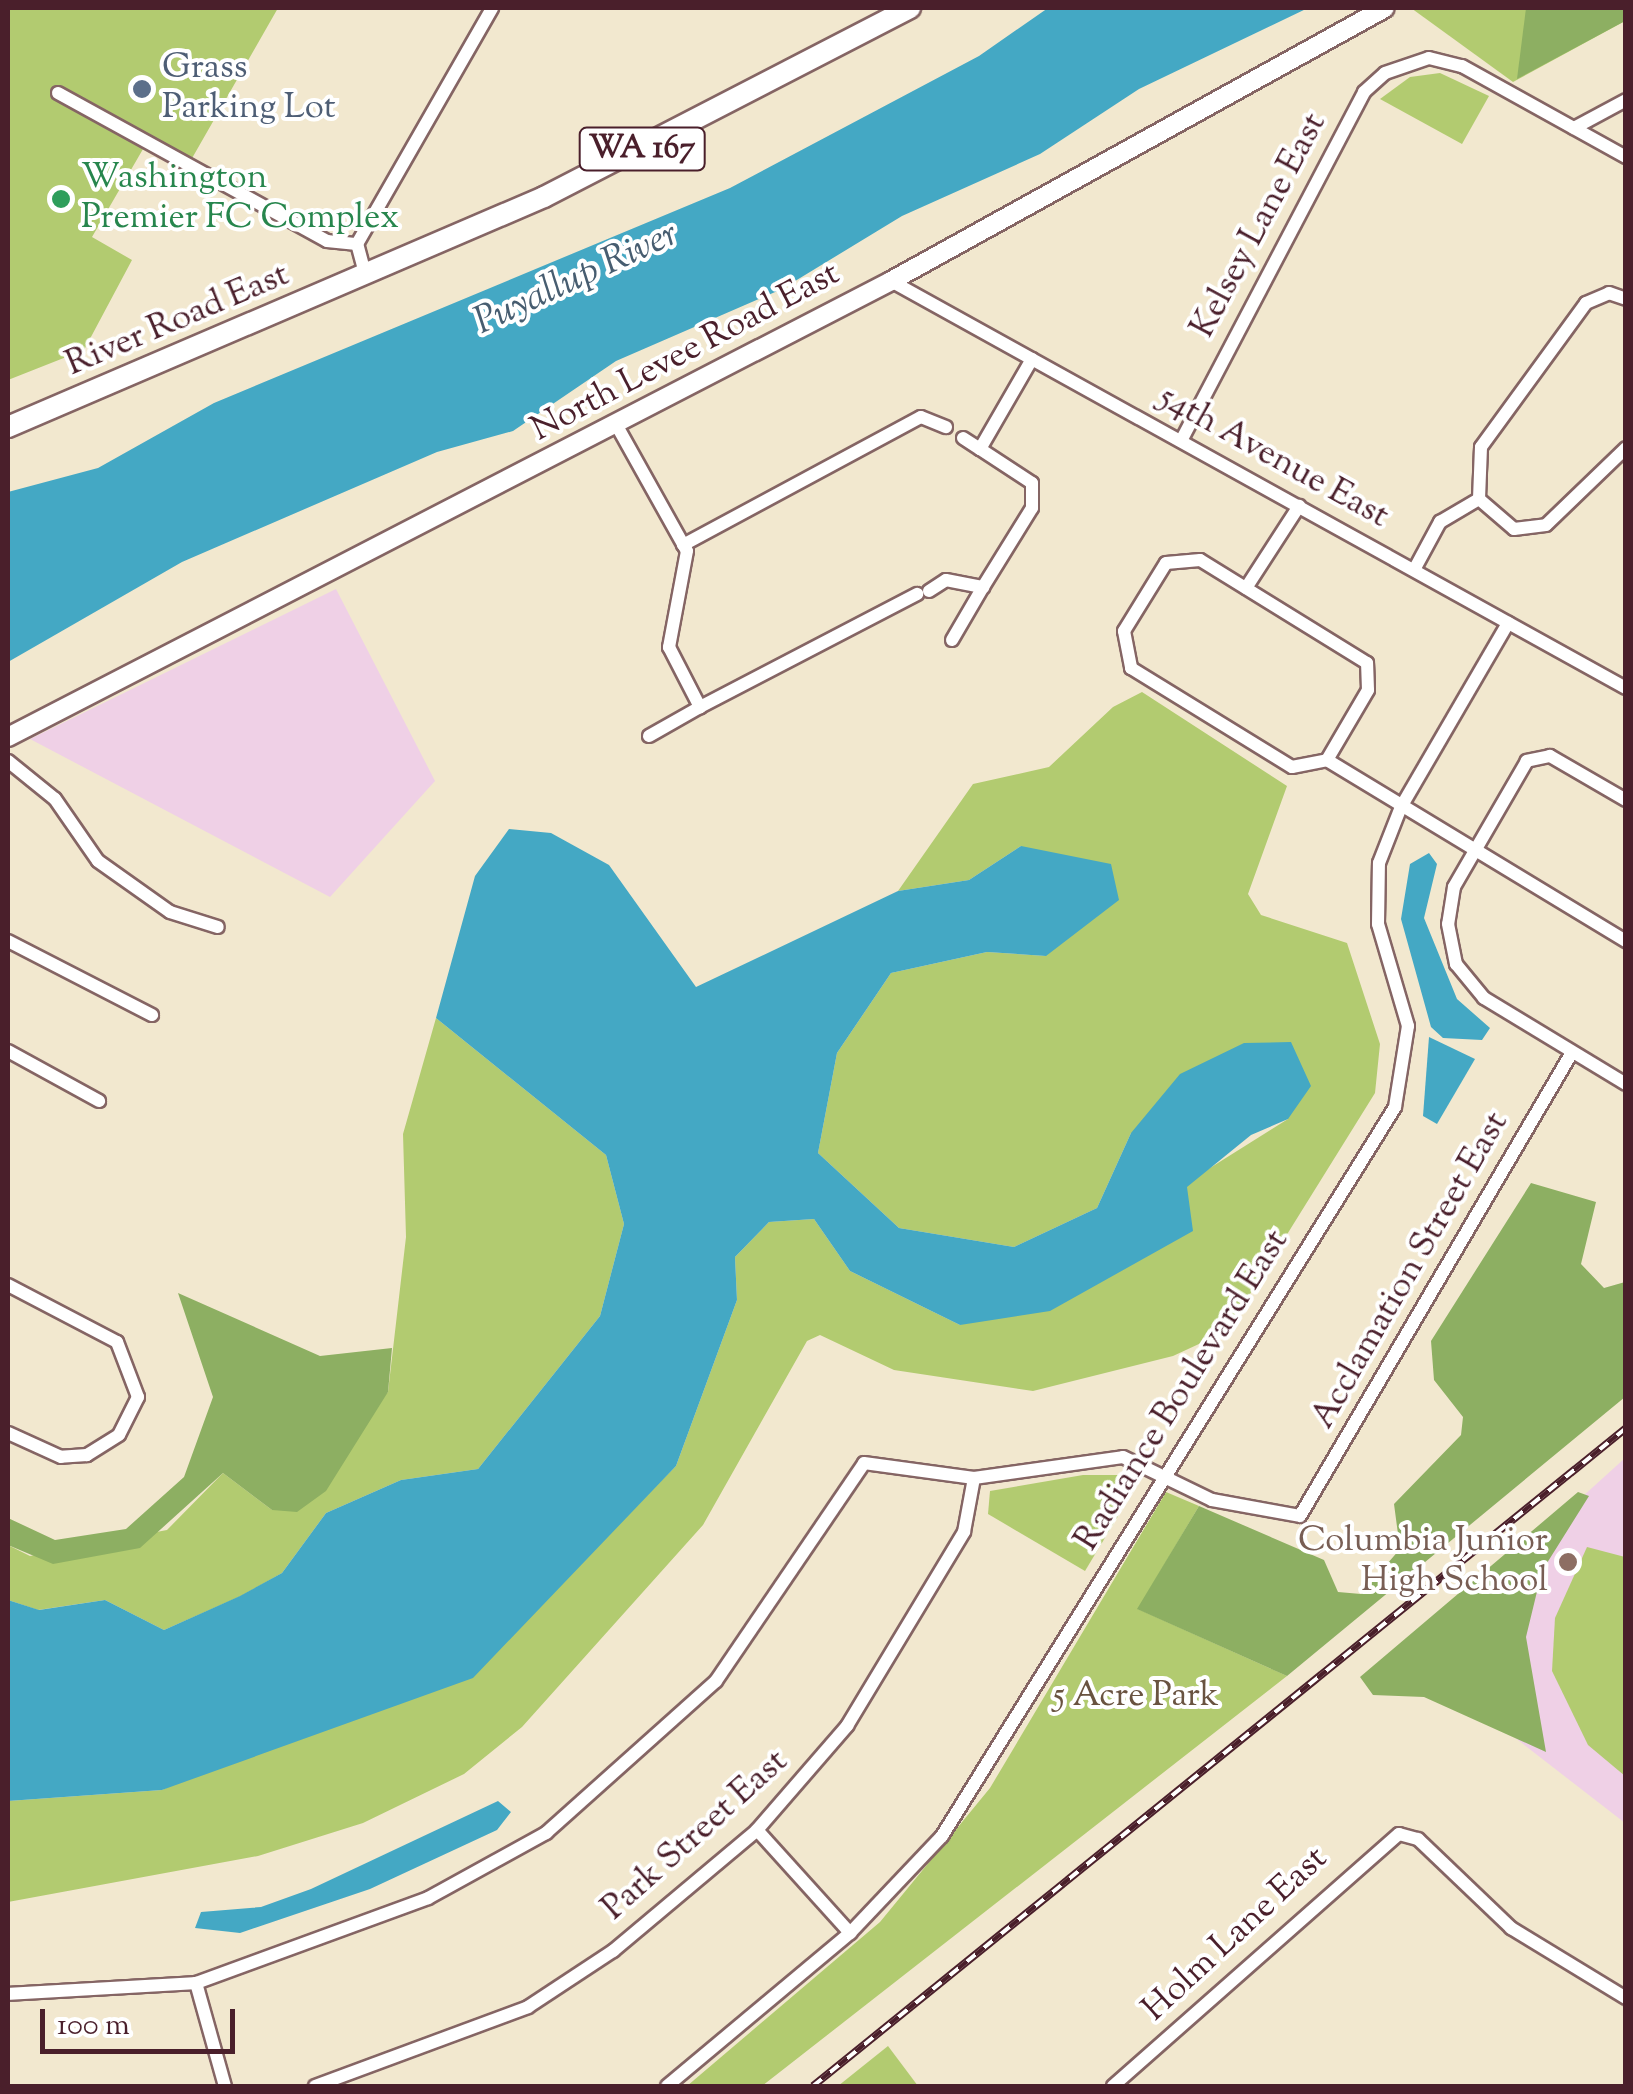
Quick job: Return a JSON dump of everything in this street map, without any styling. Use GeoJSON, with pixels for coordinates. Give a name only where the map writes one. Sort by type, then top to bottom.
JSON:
{"type":"FeatureCollection","features":[{"type":"Feature","properties":{"kind":"main road","name":"River Road East"},"geometry":{"type":"LineString","coordinates":[[8,426],[366,277],[662,140],[910,8]]}},
{"type":"Feature","properties":{"kind":"street"},"geometry":{"type":"LineString","coordinates":[[366,277],[356,244],[492,8]]}},
{"type":"Feature","properties":{"kind":"street","name":"North Levee Road East"},"geometry":{"type":"LineString","coordinates":[[8,738],[891,281],[1385,8]]}},
{"type":"Feature","properties":{"kind":"street","name":"Kelsey Lane East"},"geometry":{"type":"LineString","coordinates":[[1181,441],[1364,92],[1413,60],[1462,66],[1574,128]]}},
{"type":"Feature","properties":{"kind":"street"},"geometry":{"type":"LineString","coordinates":[[58,93],[327,241],[356,244]]}},
{"type":"Feature","properties":{"kind":"street"},"geometry":{"type":"LineString","coordinates":[[1574,128],[1626,100]]}},
{"type":"Feature","properties":{"kind":"street"},"geometry":{"type":"LineString","coordinates":[[1574,128],[1626,157]]}},
{"type":"Feature","properties":{"kind":"street","name":"54th Avenue East"},"geometry":{"type":"LineString","coordinates":[[891,281],[1626,688]]}},
{"type":"Feature","properties":{"kind":"street"},"geometry":{"type":"LineString","coordinates":[[1479,499],[1481,447],[1601,294],[1626,299]]}},
{"type":"Feature","properties":{"kind":"street"},"geometry":{"type":"LineString","coordinates":[[980,449],[1032,359]]}},
{"type":"Feature","properties":{"kind":"street"},"geometry":{"type":"LineString","coordinates":[[683,545],[921,417],[946,427]]}},
{"type":"Feature","properties":{"kind":"street"},"geometry":{"type":"LineString","coordinates":[[616,426],[683,545],[689,574],[669,647],[700,707]]}},
{"type":"Feature","properties":{"kind":"street"},"geometry":{"type":"LineString","coordinates":[[952,640],[1036,495],[964,438]]}},
{"type":"Feature","properties":{"kind":"street"},"geometry":{"type":"LineString","coordinates":[[1479,499],[1514,528],[1546,525],[1626,448]]}},
{"type":"Feature","properties":{"kind":"street"},"geometry":{"type":"LineString","coordinates":[[1414,570],[1440,522],[1479,499]]}},
{"type":"Feature","properties":{"kind":"street"},"geometry":{"type":"LineString","coordinates":[[1246,588],[1299,506]]}},
{"type":"Feature","properties":{"kind":"street"},"geometry":{"type":"LineString","coordinates":[[1327,760],[1368,690],[1370,669],[1246,588],[1180,556],[1160,570],[1124,631],[1124,660],[1292,766],[1327,760],[1626,940]]}},
{"type":"Feature","properties":{"kind":"street"},"geometry":{"type":"LineString","coordinates":[[649,736],[946,580],[983,587]]}},
{"type":"Feature","properties":{"kind":"street","name":"Radiance Boulevard East"},"geometry":{"type":"LineString","coordinates":[[667,2086],[850,1933],[975,1791],[1163,1473],[1395,1107],[1408,1026],[1375,890],[1401,807],[1508,623]]}},
{"type":"Feature","properties":{"kind":"street"},"geometry":{"type":"LineString","coordinates":[[1626,800],[1539,756],[1523,766],[1449,906],[1456,964],[1484,998],[1626,1084]]}},
{"type":"Feature","properties":{"kind":"street"},"geometry":{"type":"LineString","coordinates":[[8,762],[56,799],[98,862],[170,912],[218,928]]}},
{"type":"Feature","properties":{"kind":"street"},"geometry":{"type":"LineString","coordinates":[[8,941],[152,1015]]}},
{"type":"Feature","properties":{"kind":"street"},"geometry":{"type":"LineString","coordinates":[[8,1051],[100,1101]]}},
{"type":"Feature","properties":{"kind":"street","name":"Acclamation Street East"},"geometry":{"type":"LineString","coordinates":[[1163,1473],[1212,1500],[1300,1516],[1571,1054]]}},
{"type":"Feature","properties":{"kind":"street"},"geometry":{"type":"LineString","coordinates":[[8,1285],[117,1342],[136,1372],[134,1412],[110,1444],[86,1456],[61,1457],[8,1434]]}},
{"type":"Feature","properties":{"kind":"street"},"geometry":{"type":"LineString","coordinates":[[8,1994],[196,1982],[428,1898],[546,1833],[608,1786],[716,1680],[864,1463],[974,1478],[1123,1457],[1163,1473]]}},
{"type":"Feature","properties":{"kind":"street","name":"Park Street East"},"geometry":{"type":"LineString","coordinates":[[315,2086],[528,2007],[614,1951],[757,1830],[847,1726],[964,1532],[974,1478]]}},
{"type":"Feature","properties":{"kind":"street"},"geometry":{"type":"LineString","coordinates":[[757,1830],[850,1933]]}},
{"type":"Feature","properties":{"kind":"street","name":"Holm Lane East"},"geometry":{"type":"LineString","coordinates":[[1113,2086],[1214,2005],[1348,1870],[1404,1834],[1511,1928],[1626,1998]]}},
{"type":"Feature","properties":{"kind":"street"},"geometry":{"type":"LineString","coordinates":[[196,1982],[225,2086]]}},
{"type":"Feature","properties":{"kind":"shaded area"},"geometry":{"type":"Polygon","coordinates":[[[336,589],[435,781],[330,897],[30,739],[336,589]]]}},
{"type":"Feature","properties":{"kind":"shaded area","name":"Columbia Junior High School"},"geometry":{"type":"Polygon","coordinates":[[[1625,1458],[1625,1823],[1408,1655],[1625,1458]]]}},
{"type":"Feature","properties":{"kind":"green space","name":"Washington Premier FC Complex"},"geometry":{"type":"Polygon","coordinates":[[[8,8],[278,8],[191,160],[150,137],[92,237],[132,260],[84,350],[8,380],[8,8]]]}},
{"type":"Feature","properties":{"kind":"green space"},"geometry":{"type":"Polygon","coordinates":[[[1411,8],[1625,8],[1625,21],[1513,82],[1411,8]]]}},
{"type":"Feature","properties":{"kind":"green space"},"geometry":{"type":"Polygon","coordinates":[[[1526,8],[1625,8],[1625,21],[1517,79],[1526,8]]]}},
{"type":"Feature","properties":{"kind":"green space"},"geometry":{"type":"Polygon","coordinates":[[[1440,73],[1489,96],[1462,144],[1380,99],[1410,77],[1440,73]]]}},
{"type":"Feature","properties":{"kind":"green space"},"geometry":{"type":"Polygon","coordinates":[[[1142,692],[1287,786],[1248,894],[1261,915],[1347,943],[1380,1044],[1375,1093],[1227,1331],[1173,1356],[1033,1391],[894,1370],[820,1335],[807,1341],[703,1525],[522,1727],[464,1774],[363,1823],[258,1856],[8,1902],[8,1801],[162,1790],[555,1589],[676,1466],[737,1300],[735,1257],[769,1222],[814,1219],[850,1271],[960,1325],[1288,1119],[1131,1133],[1097,1208],[1014,1247],[899,1228],[818,1153],[837,1053],[891,973],[987,952],[1046,956],[1021,846],[969,880],[898,891],[973,784],[1049,767],[1113,707],[1142,692]]]}},
{"type":"Feature","properties":{"kind":"green space"},"geometry":{"type":"Polygon","coordinates":[[[436,1018],[606,1155],[624,1224],[600,1316],[478,1469],[401,1480],[326,1513],[282,1573],[241,1596],[164,1630],[105,1600],[38,1610],[8,1600],[8,1545],[30,1556],[167,1530],[223,1473],[272,1510],[388,1392],[406,1237],[403,1134],[436,1018]]]}},
{"type":"Feature","properties":{"kind":"green space"},"geometry":{"type":"Polygon","coordinates":[[[1531,1183],[1596,1202],[1581,1264],[1604,1288],[1625,1282],[1625,1397],[1287,1676],[1137,1609],[1199,1506],[1324,1560],[1338,1592],[1361,1594],[1400,1549],[1394,1504],[1461,1435],[1463,1417],[1434,1380],[1431,1341],[1531,1183]]]}},
{"type":"Feature","properties":{"kind":"green space"},"geometry":{"type":"Polygon","coordinates":[[[178,1293],[320,1356],[392,1348],[388,1392],[326,1491],[297,1512],[272,1510],[223,1473],[140,1548],[53,1564],[8,1545],[8,1518],[55,1540],[126,1529],[184,1477],[213,1397],[178,1293]]]}},
{"type":"Feature","properties":{"kind":"green space"},"geometry":{"type":"Polygon","coordinates":[[[1083,1475],[1129,1475],[1135,1488],[1085,1571],[988,1514],[990,1491],[1083,1475]]]}},
{"type":"Feature","properties":{"kind":"green space","name":"5 Acre Park"},"geometry":{"type":"Polygon","coordinates":[[[1166,1492],[1199,1506],[1138,1609],[1287,1676],[762,2086],[687,2086],[880,1922],[990,1788],[1166,1492]]]}},
{"type":"Feature","properties":{"kind":"green space"},"geometry":{"type":"Polygon","coordinates":[[[1578,1492],[1589,1496],[1542,1571],[1526,1637],[1546,1752],[1424,1697],[1373,1695],[1360,1677],[1578,1492]]]}},
{"type":"Feature","properties":{"kind":"green space"},"geometry":{"type":"Polygon","coordinates":[[[1587,1547],[1625,1557],[1625,1776],[1588,1745],[1552,1671],[1555,1618],[1587,1547]]]}},
{"type":"Feature","properties":{"kind":"green space"},"geometry":{"type":"Polygon","coordinates":[[[888,2046],[918,2086],[838,2086],[888,2046]]]}},
{"type":"Feature","properties":{"kind":"water","name":"Puyallup River"},"geometry":{"type":"Polygon","coordinates":[[[1048,8],[1308,8],[1139,89],[1040,154],[902,216],[782,289],[616,361],[513,431],[437,452],[182,562],[8,662],[8,492],[98,468],[214,403],[730,188],[979,56],[1048,8]]]}},
{"type":"Feature","properties":{"kind":"water"},"geometry":{"type":"Polygon","coordinates":[[[509,829],[551,833],[609,865],[696,987],[898,891],[969,880],[1021,846],[1111,864],[1119,900],[1046,956],[987,952],[891,973],[837,1053],[818,1153],[899,1228],[1014,1247],[1097,1208],[1131,1133],[1180,1074],[1244,1043],[1291,1042],[1311,1086],[1288,1119],[1251,1135],[1187,1187],[1193,1231],[1050,1311],[960,1325],[850,1271],[814,1219],[769,1222],[735,1257],[737,1300],[676,1466],[473,1678],[162,1790],[8,1801],[8,1600],[39,1610],[105,1600],[164,1630],[240,1596],[282,1573],[326,1513],[401,1480],[478,1469],[600,1316],[624,1224],[606,1155],[436,1018],[475,876],[509,829]]]}},
{"type":"Feature","properties":{"kind":"water"},"geometry":{"type":"Polygon","coordinates":[[[1429,853],[1437,864],[1424,918],[1457,999],[1490,1028],[1482,1040],[1443,1038],[1431,1027],[1401,919],[1410,864],[1429,853]]]}},
{"type":"Feature","properties":{"kind":"water"},"geometry":{"type":"Polygon","coordinates":[[[1429,1037],[1475,1059],[1437,1124],[1423,1116],[1429,1037]]]}},
{"type":"Feature","properties":{"kind":"water"},"geometry":{"type":"Polygon","coordinates":[[[498,1801],[511,1812],[497,1830],[370,1889],[240,1933],[195,1928],[201,1912],[261,1907],[311,1889],[498,1801]]]}},
{"type":"Feature","properties":{"kind":"railway"},"geometry":{"type":"LineString","coordinates":[[813,2086],[1626,1428]]}},
{"type":"Feature","properties":{"kind":"place","name":"Grass Parking Lot"},"geometry":{"type":"Point","coordinates":[142,89]}},
{"type":"Feature","properties":{"kind":"place","name":"Washington Premier FC Complex"},"geometry":{"type":"Point","coordinates":[61,199]}},
{"type":"Feature","properties":{"kind":"place","name":"Columbia Junior High School"},"geometry":{"type":"Point","coordinates":[1568,1562]}}]}
